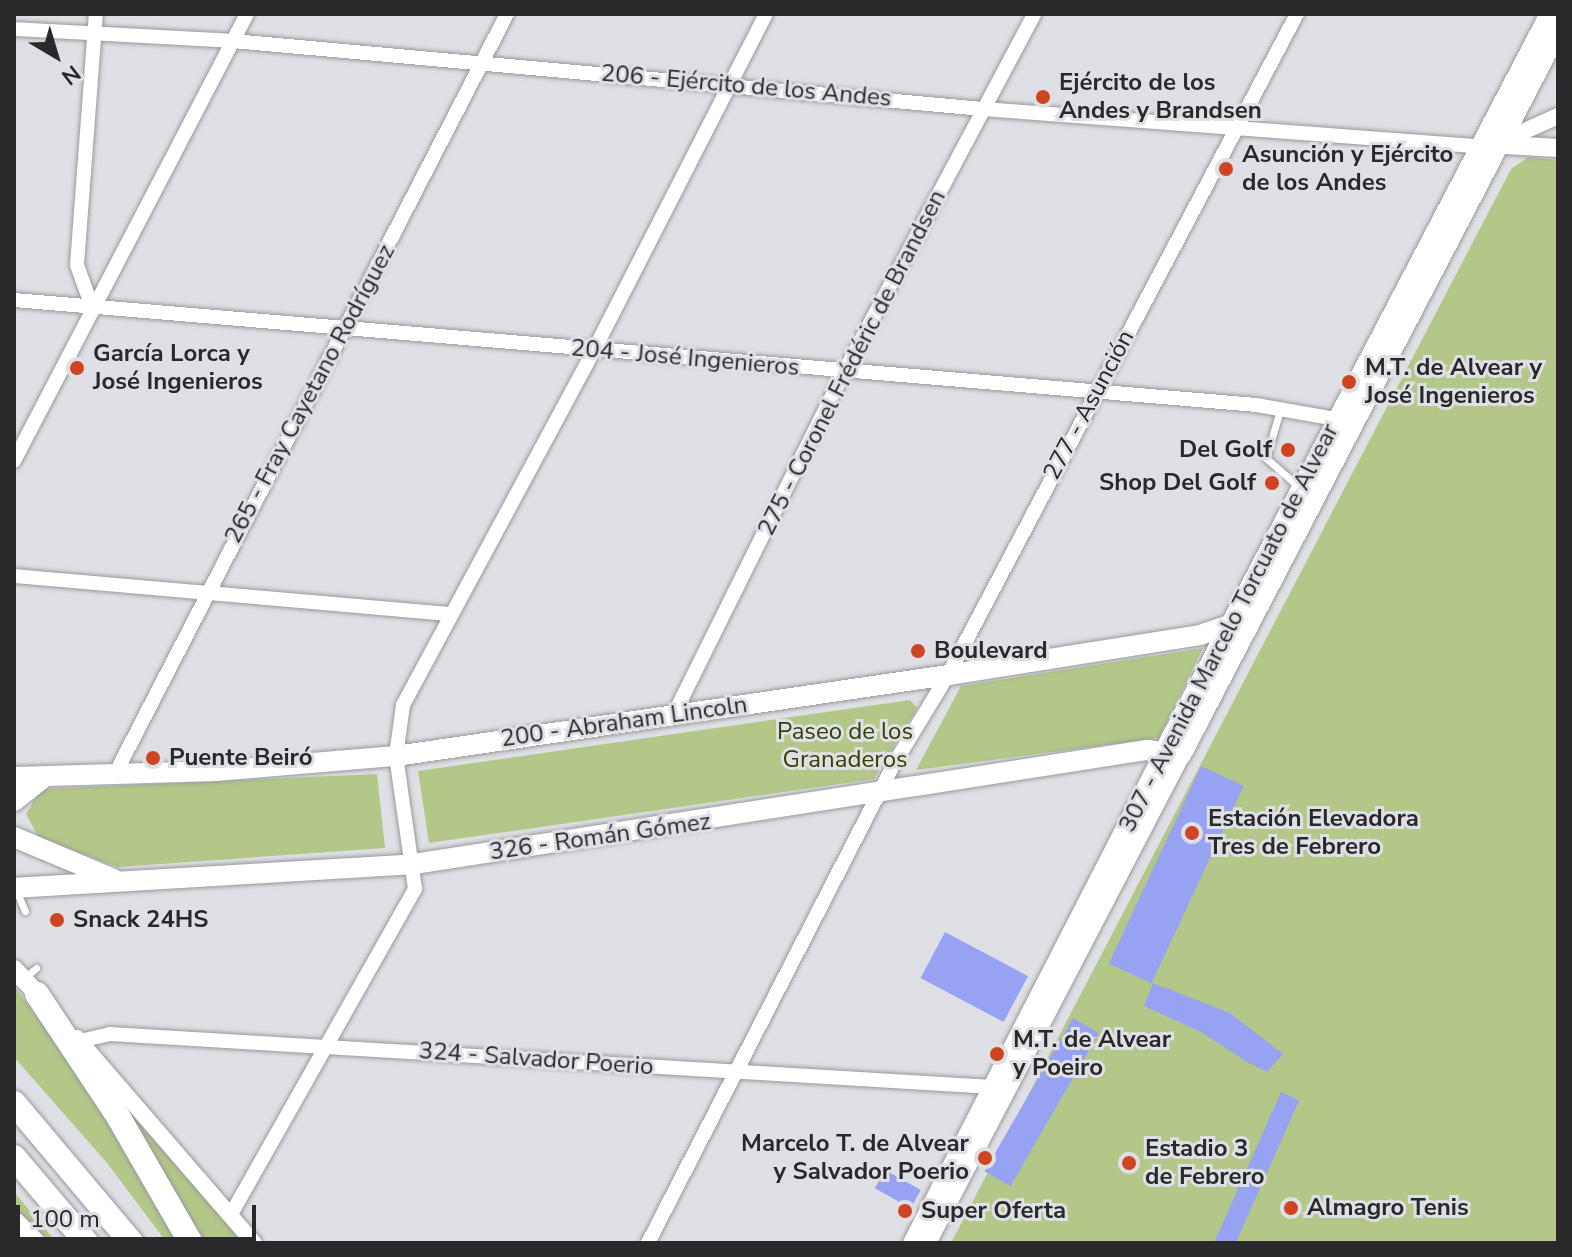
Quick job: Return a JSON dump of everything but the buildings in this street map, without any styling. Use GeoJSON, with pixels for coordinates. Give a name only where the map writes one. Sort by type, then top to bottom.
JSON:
{"type":"FeatureCollection","features":[{"type":"Feature","properties":{"kind":"highway"},"geometry":{"type":"LineString","coordinates":[[28,977],[119,1118],[191,1243]]}},
{"type":"Feature","properties":{"kind":"highway"},"geometry":{"type":"LineString","coordinates":[[14,1103],[132,1243]]}},
{"type":"Feature","properties":{"kind":"highway"},"geometry":{"type":"LineString","coordinates":[[14,1157],[87,1243]]}},
{"type":"Feature","properties":{"kind":"highway"},"geometry":{"type":"LineString","coordinates":[[14,1224],[33,1243]]}},
{"type":"Feature","properties":{"kind":"main road","name":"307 - Avenida Marcelo Torcuato de Alvear"},"geometry":{"type":"LineString","coordinates":[[927,1243],[1173,752],[1229,625],[1302,489],[1346,420],[1478,146],[1550,14]]}},
{"type":"Feature","properties":{"kind":"main road","name":"307 - Avenida Marcelo Torcuato de Alvear"},"geometry":{"type":"LineString","coordinates":[[912,1243],[1346,420],[1558,31]]}},
{"type":"Feature","properties":{"kind":"main road"},"geometry":{"type":"LineString","coordinates":[[1478,146],[1500,142],[1558,148]]}},
{"type":"Feature","properties":{"kind":"main road","name":"200 - Abraham Lincoln"},"geometry":{"type":"LineString","coordinates":[[14,777],[114,776],[396,756],[948,675],[1200,635],[1229,625]]}},
{"type":"Feature","properties":{"kind":"main road","name":"326 - Román Gómez"},"geometry":{"type":"LineString","coordinates":[[14,886],[414,864],[1173,752]]}},
{"type":"Feature","properties":{"kind":"main road"},"geometry":{"type":"LineString","coordinates":[[14,801],[45,777]]}},
{"type":"Feature","properties":{"kind":"main road"},"geometry":{"type":"LineString","coordinates":[[14,837],[120,881]]}},
{"type":"Feature","properties":{"kind":"street"},"geometry":{"type":"LineString","coordinates":[[92,307],[77,265],[96,14]]}},
{"type":"Feature","properties":{"kind":"street"},"geometry":{"type":"LineString","coordinates":[[14,461],[247,14]]}},
{"type":"Feature","properties":{"kind":"street","name":"265 - Fray Cayetano Rodríguez"},"geometry":{"type":"LineString","coordinates":[[114,776],[205,593],[507,14]]}},
{"type":"Feature","properties":{"kind":"street"},"geometry":{"type":"LineString","coordinates":[[230,1216],[415,889],[414,864],[396,756],[403,705],[594,350],[766,14]]}},
{"type":"Feature","properties":{"kind":"street","name":"275 - Coronel Frédéric de Brandsen"},"geometry":{"type":"LineString","coordinates":[[674,714],[844,372],[1034,14]]}},
{"type":"Feature","properties":{"kind":"street","name":"277 - Asunción"},"geometry":{"type":"LineString","coordinates":[[648,1243],[919,717],[948,675],[1297,14]]}},
{"type":"Feature","properties":{"kind":"street","name":"206 - Ejército de los Andes"},"geometry":{"type":"LineString","coordinates":[[14,29],[233,41],[729,83],[983,109],[1478,146]]}},
{"type":"Feature","properties":{"kind":"street"},"geometry":{"type":"LineString","coordinates":[[1500,142],[1558,116]]}},
{"type":"Feature","properties":{"kind":"street","name":"204 - José Ingenieros"},"geometry":{"type":"LineString","coordinates":[[14,300],[1281,408],[1346,420]]}},
{"type":"Feature","properties":{"kind":"street"},"geometry":{"type":"LineString","coordinates":[[14,576],[450,614]]}},
{"type":"Feature","properties":{"kind":"street"},"geometry":{"type":"LineString","coordinates":[[28,977],[254,1243]]}},
{"type":"Feature","properties":{"kind":"street","name":"324 - Salvador Poerio"},"geometry":{"type":"LineString","coordinates":[[80,1041],[110,1034],[992,1087]]}},
{"type":"Feature","properties":{"kind":"lane"},"geometry":{"type":"LineString","coordinates":[[1281,408],[1266,458],[1302,489]]}},
{"type":"Feature","properties":{"kind":"lane"},"geometry":{"type":"LineString","coordinates":[[14,886],[25,911]]}},
{"type":"Feature","properties":{"kind":"green space"},"geometry":{"type":"Polygon","coordinates":[[[1528,157],[1558,160],[1558,1243],[951,1243],[1511,169],[1528,157]]]}},
{"type":"Feature","properties":{"kind":"green space","name":"Paseo de los Granaderos"},"geometry":{"type":"Polygon","coordinates":[[[1203,648],[1159,738],[916,770],[961,686],[1203,648]]]}},
{"type":"Feature","properties":{"kind":"green space","name":"Paseo de los Granaderos"},"geometry":{"type":"Polygon","coordinates":[[[910,700],[917,708],[874,779],[429,843],[418,771],[910,700]]]}},
{"type":"Feature","properties":{"kind":"green space"},"geometry":{"type":"Polygon","coordinates":[[[377,774],[385,848],[118,867],[39,838],[26,814],[41,789],[377,774]]]}},
{"type":"Feature","properties":{"kind":"green space"},"geometry":{"type":"Polygon","coordinates":[[[14,986],[95,1097],[182,1243],[167,1243],[107,1163],[14,1057],[14,986]]]}},
{"type":"Feature","properties":{"kind":"green space"},"geometry":{"type":"Polygon","coordinates":[[[108,1086],[244,1243],[206,1243],[108,1086]]]}},
{"type":"Feature","properties":{"kind":"green space"},"geometry":{"type":"Polygon","coordinates":[[[14,1192],[53,1238],[61,1243],[49,1243],[14,1210],[14,1192]]]}},
{"type":"Feature","properties":{"kind":"place","name":"Ejército de los Andes y Brandsen"},"geometry":{"type":"Point","coordinates":[1043,97]}},
{"type":"Feature","properties":{"kind":"place","name":"Asunción y Ejército de los Andes"},"geometry":{"type":"Point","coordinates":[1226,169]}},
{"type":"Feature","properties":{"kind":"place","name":"García Lorca y José Ingenieros"},"geometry":{"type":"Point","coordinates":[77,368]}},
{"type":"Feature","properties":{"kind":"place","name":"M.T. de Alvear y José Ingenieros"},"geometry":{"type":"Point","coordinates":[1349,382]}},
{"type":"Feature","properties":{"kind":"place","name":"Del Golf"},"geometry":{"type":"Point","coordinates":[1288,450]}},
{"type":"Feature","properties":{"kind":"place","name":"Shop Del Golf"},"geometry":{"type":"Point","coordinates":[1272,483]}},
{"type":"Feature","properties":{"kind":"place","name":"Boulevard"},"geometry":{"type":"Point","coordinates":[918,651]}},
{"type":"Feature","properties":{"kind":"place","name":"Puente Beiró"},"geometry":{"type":"Point","coordinates":[153,758]}},
{"type":"Feature","properties":{"kind":"place","name":"Estación Elevadora Tres de Febrero"},"geometry":{"type":"Point","coordinates":[1192,833]}},
{"type":"Feature","properties":{"kind":"place","name":"Snack 24HS"},"geometry":{"type":"Point","coordinates":[57,920]}},
{"type":"Feature","properties":{"kind":"place","name":"M.T. de Alvear y Poeiro"},"geometry":{"type":"Point","coordinates":[997,1054]}},
{"type":"Feature","properties":{"kind":"place","name":"Marcelo T. de Alvear y Salvador Poerio"},"geometry":{"type":"Point","coordinates":[985,1158]}},
{"type":"Feature","properties":{"kind":"place","name":"Estadio 3 de Febrero"},"geometry":{"type":"Point","coordinates":[1129,1163]}},
{"type":"Feature","properties":{"kind":"place","name":"Almagro Tenis"},"geometry":{"type":"Point","coordinates":[1291,1208]}},
{"type":"Feature","properties":{"kind":"place","name":"Super Oferta"},"geometry":{"type":"Point","coordinates":[905,1211]}}]}
